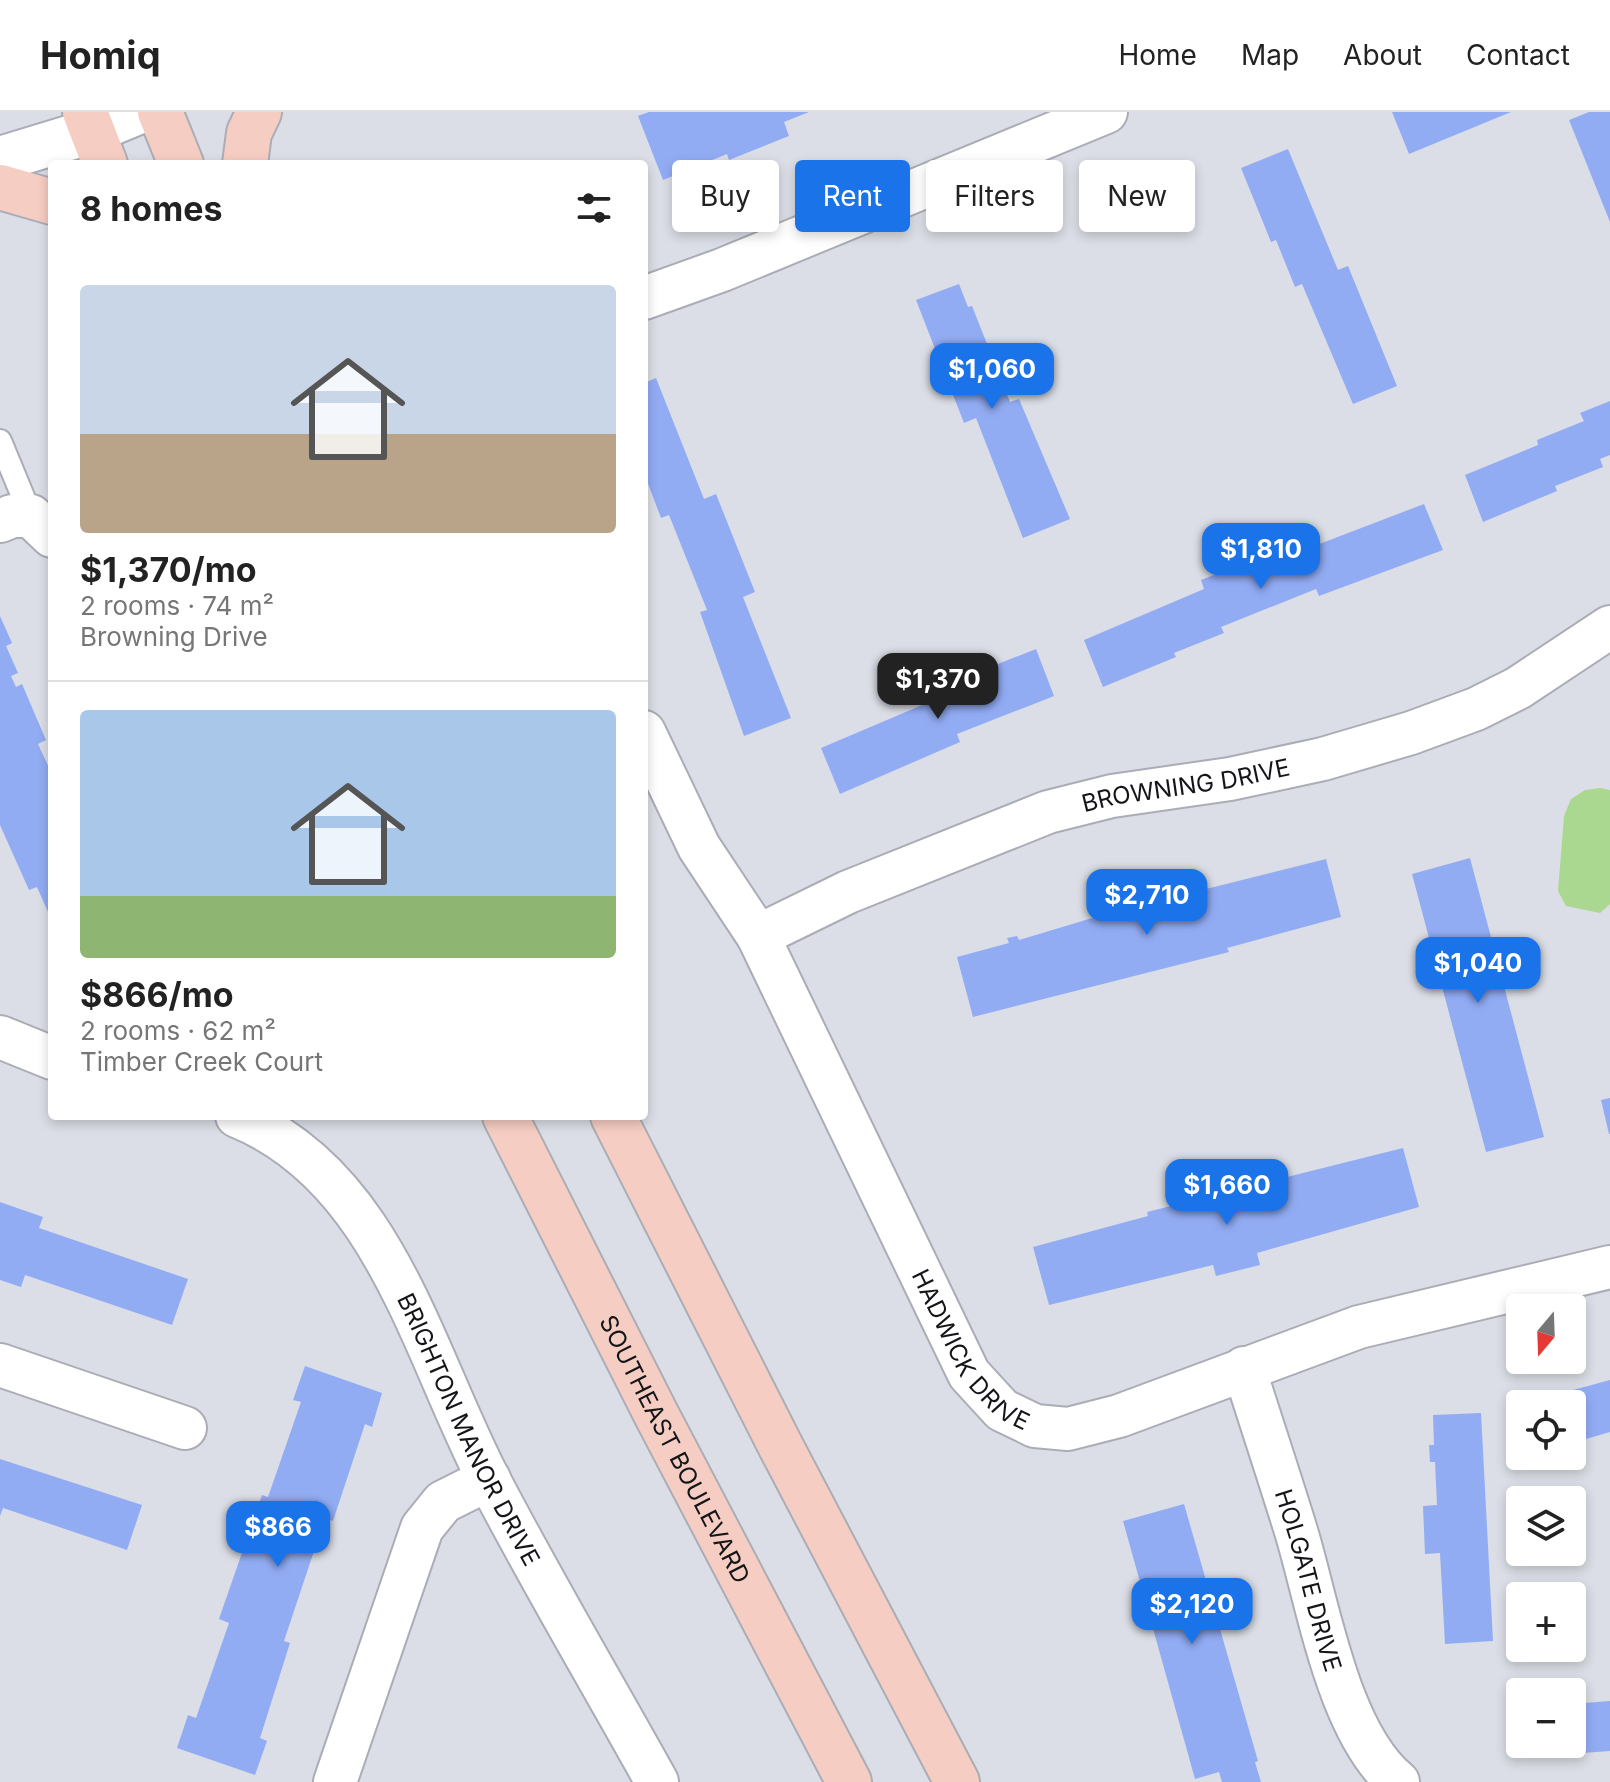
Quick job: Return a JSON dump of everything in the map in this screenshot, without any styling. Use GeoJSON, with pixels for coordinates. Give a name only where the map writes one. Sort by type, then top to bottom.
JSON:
{"type":"FeatureCollection","features":[{"type":"Feature","properties":{"kind":"main road"},"geometry":{"type":"LineString","coordinates":[[160,112],[179,160]]}},
{"type":"Feature","properties":{"kind":"main road"},"geometry":{"type":"LineString","coordinates":[[246,160],[249,133],[259,112]]}},
{"type":"Feature","properties":{"kind":"main road"},"geometry":{"type":"LineString","coordinates":[[0,187],[48,201]]}},
{"type":"Feature","properties":{"kind":"main road","name":"SOUTHEAST BOULEVARD"},"geometry":{"type":"LineString","coordinates":[[507,1120],[663,1428],[849,1782]]}},
{"type":"Feature","properties":{"kind":"main road"},"geometry":{"type":"LineString","coordinates":[[615,1120],[766,1418],[957,1782]]}},
{"type":"Feature","properties":{"kind":"street"},"geometry":{"type":"LineString","coordinates":[[0,159],[94,136],[138,112]]}},
{"type":"Feature","properties":{"kind":"street"},"geometry":{"type":"LineString","coordinates":[[648,297],[722,270],[1033,125],[1106,112]]}},
{"type":"Feature","properties":{"kind":"street","name":"BROWNING DRIVE"},"geometry":{"type":"LineString","coordinates":[[758,936],[848,892],[1048,812],[1112,796],[1230,779],[1323,759],[1411,733],[1476,709],[1518,688],[1610,627]]}},
{"type":"Feature","properties":{"kind":"street","name":"HADWICK DRIVE"},"geometry":{"type":"LineString","coordinates":[[648,740],[699,847],[758,936],[969,1374],[1002,1410],[1035,1426],[1068,1429],[1119,1416],[1359,1327],[1610,1267]]}},
{"type":"Feature","properties":{"kind":"street"},"geometry":{"type":"LineString","coordinates":[[0,1037],[48,1056]]}},
{"type":"Feature","properties":{"kind":"street","name":"BRIGHTON MANOR DRIVE"},"geometry":{"type":"LineString","coordinates":[[246,1120],[308,1157],[331,1179],[355,1211],[407,1297],[489,1479],[657,1782]]}},
{"type":"Feature","properties":{"kind":"street"},"geometry":{"type":"LineString","coordinates":[[0,1365],[185,1428]]}},
{"type":"Feature","properties":{"kind":"street","name":"HOLGATE DRIVE"},"geometry":{"type":"LineString","coordinates":[[1244,1368],[1296,1531],[1340,1686],[1360,1732],[1398,1782]]}},
{"type":"Feature","properties":{"kind":"street"},"geometry":{"type":"LineString","coordinates":[[335,1782],[422,1528],[443,1502],[489,1479]]}},
{"type":"Feature","properties":{"kind":"lane"},"geometry":{"type":"LineString","coordinates":[[0,441],[28,524]]}},
{"type":"Feature","properties":{"kind":"green space"},"geometry":{"type":"Polygon","coordinates":[[[1585,790],[1610,790],[1610,904],[1600,913],[1566,906],[1558,891],[1564,816],[1571,799],[1585,790]]]}},
{"type":"Feature","properties":{"kind":"building"},"geometry":{"type":"Polygon","coordinates":[[[649,112],[809,112],[784,122],[789,136],[729,160],[727,154],[712,160],[672,160],[672,176],[663,180],[638,116],[649,112]]]}},
{"type":"Feature","properties":{"kind":"building"},"geometry":{"type":"Polygon","coordinates":[[[1392,112],[1511,112],[1409,154],[1392,112]]]}},
{"type":"Feature","properties":{"kind":"building"},"geometry":{"type":"Polygon","coordinates":[[[1589,112],[1610,112],[1610,222],[1569,120],[1589,112]]]}},
{"type":"Feature","properties":{"kind":"building"},"geometry":{"type":"Polygon","coordinates":[[[1288,149],[1338,270],[1348,266],[1397,386],[1353,404],[1302,284],[1295,287],[1276,240],[1271,242],[1241,168],[1288,149]]]}},
{"type":"Feature","properties":{"kind":"building"},"geometry":{"type":"Polygon","coordinates":[[[959,284],[968,307],[972,306],[1010,402],[1019,399],[1070,519],[1023,538],[976,418],[964,423],[916,300],[959,284]]]}},
{"type":"Feature","properties":{"kind":"building"},"geometry":{"type":"Polygon","coordinates":[[[656,378],[704,499],[716,494],[755,592],[743,597],[791,718],[744,736],[700,612],[707,610],[669,515],[661,518],[648,484],[648,381],[656,378]]]}},
{"type":"Feature","properties":{"kind":"building"},"geometry":{"type":"Polygon","coordinates":[[[1610,401],[1610,455],[1600,459],[1603,467],[1555,486],[1557,491],[1483,522],[1465,475],[1538,445],[1537,440],[1584,421],[1580,413],[1610,401]]]}},
{"type":"Feature","properties":{"kind":"building"},"geometry":{"type":"Polygon","coordinates":[[[1424,504],[1443,550],[1319,596],[1316,589],[1221,627],[1224,633],[1103,687],[1084,640],[1204,589],[1201,580],[1297,542],[1301,551],[1424,504]]]}},
{"type":"Feature","properties":{"kind":"building"},"geometry":{"type":"Polygon","coordinates":[[[0,616],[12,643],[6,646],[18,673],[11,676],[16,687],[22,684],[46,740],[38,744],[48,765],[48,912],[37,887],[29,890],[0,825],[0,616]]]}},
{"type":"Feature","properties":{"kind":"building"},"geometry":{"type":"Polygon","coordinates":[[[1036,649],[1054,696],[957,734],[960,742],[840,794],[821,748],[941,697],[937,688],[1036,649]]]}},
{"type":"Feature","properties":{"kind":"building"},"geometry":{"type":"Polygon","coordinates":[[[1470,858],[1544,1137],[1486,1152],[1412,874],[1470,858]]]}},
{"type":"Feature","properties":{"kind":"building"},"geometry":{"type":"Polygon","coordinates":[[[1326,859],[1341,917],[1227,948],[1229,952],[973,1017],[957,957],[1009,943],[1007,938],[1017,936],[1019,940],[1119,910],[1117,901],[1159,889],[1162,900],[1326,859]]]}},
{"type":"Feature","properties":{"kind":"building"},"geometry":{"type":"Polygon","coordinates":[[[1610,1098],[1610,1134],[1609,1134],[1601,1100],[1610,1098]]]}},
{"type":"Feature","properties":{"kind":"building"},"geometry":{"type":"Polygon","coordinates":[[[1403,1148],[1419,1207],[1257,1253],[1260,1265],[1216,1276],[1213,1265],[1049,1305],[1033,1247],[1148,1216],[1147,1212],[1403,1148]]]}},
{"type":"Feature","properties":{"kind":"building"},"geometry":{"type":"Polygon","coordinates":[[[0,1202],[43,1217],[39,1228],[188,1279],[172,1325],[25,1275],[21,1287],[0,1280],[0,1202]]]}},
{"type":"Feature","properties":{"kind":"building"},"geometry":{"type":"Polygon","coordinates":[[[305,1366],[382,1393],[372,1427],[365,1424],[333,1521],[325,1518],[284,1641],[290,1643],[260,1738],[267,1741],[255,1775],[177,1748],[188,1715],[196,1718],[229,1623],[219,1619],[262,1495],[268,1497],[301,1402],[293,1400],[305,1366]]]}},
{"type":"Feature","properties":{"kind":"building"},"geometry":{"type":"Polygon","coordinates":[[[1610,1380],[1610,1432],[1586,1439],[1586,1390],[1573,1390],[1610,1380]]]}},
{"type":"Feature","properties":{"kind":"building"},"geometry":{"type":"Polygon","coordinates":[[[1481,1413],[1493,1641],[1445,1644],[1440,1553],[1425,1554],[1423,1506],[1437,1505],[1435,1462],[1430,1462],[1429,1445],[1434,1445],[1433,1415],[1481,1413]]]}},
{"type":"Feature","properties":{"kind":"building"},"geometry":{"type":"Polygon","coordinates":[[[0,1459],[142,1505],[127,1550],[3,1508],[0,1516],[0,1459]]]}},
{"type":"Feature","properties":{"kind":"building"},"geometry":{"type":"Polygon","coordinates":[[[1184,1504],[1258,1761],[1255,1762],[1261,1782],[1222,1782],[1219,1772],[1195,1779],[1123,1521],[1184,1504]]]}},
{"type":"Feature","properties":{"kind":"building"},"geometry":{"type":"Polygon","coordinates":[[[1610,1701],[1610,1751],[1586,1753],[1586,1703],[1610,1701]]]}}]}
